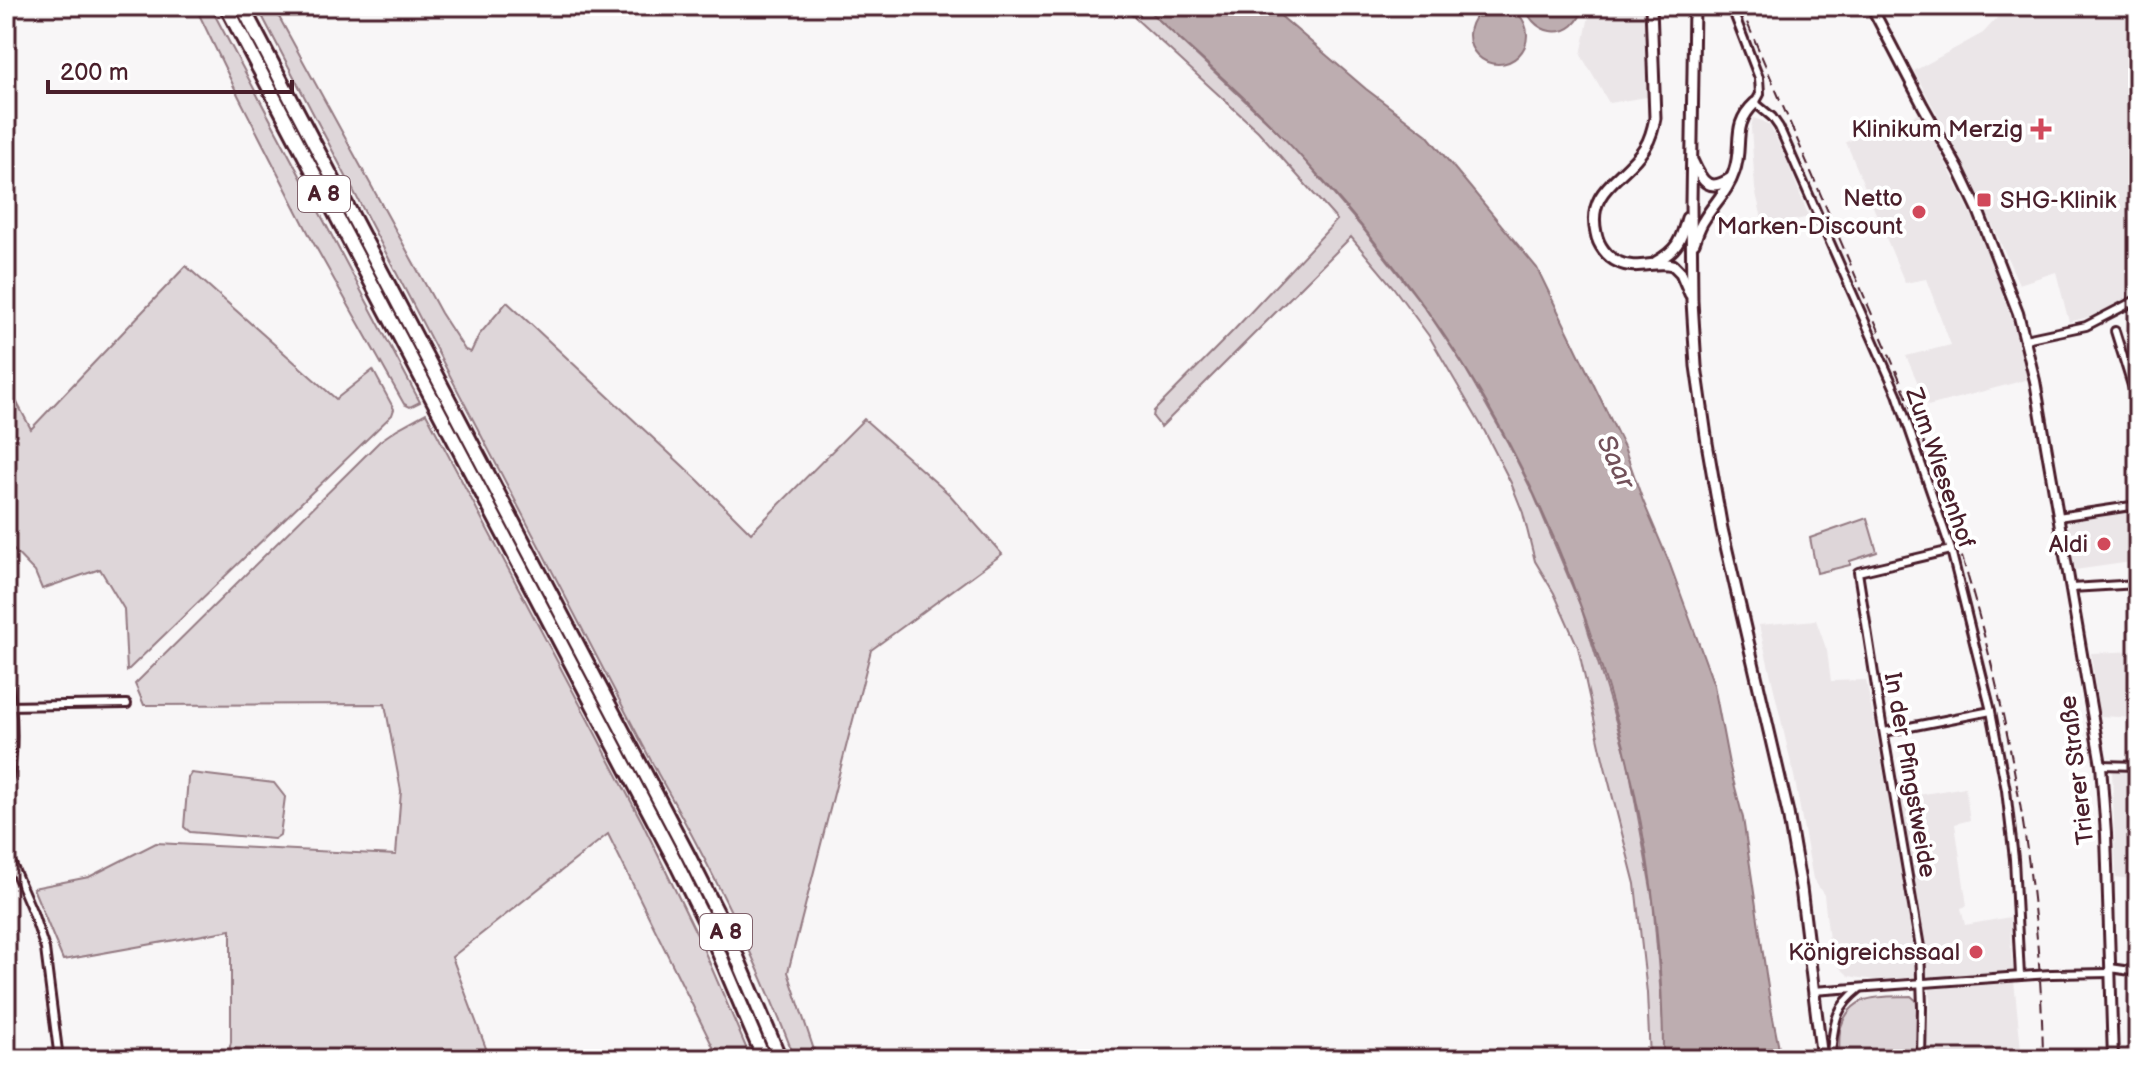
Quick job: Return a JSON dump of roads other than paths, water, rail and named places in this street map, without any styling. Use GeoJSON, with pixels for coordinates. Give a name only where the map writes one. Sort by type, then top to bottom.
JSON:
{"type":"FeatureCollection","features":[{"type":"Feature","properties":{"kind":"highway","name":"A 8"},"geometry":{"type":"LineString","coordinates":[[226,6],[652,816],[710,932],[764,1059]]}},
{"type":"Feature","properties":{"kind":"highway","name":"A 8"},"geometry":{"type":"LineString","coordinates":[[242,6],[665,809],[724,926],[780,1059]]}},
{"type":"Feature","properties":{"kind":"main road"},"geometry":{"type":"LineString","coordinates":[[1651,6],[1653,131],[1641,153],[1599,197],[1593,222],[1597,240],[1605,252],[1618,262],[1636,266],[1668,263],[1677,267],[1692,301]]}},
{"type":"Feature","properties":{"kind":"main road"},"geometry":{"type":"LineString","coordinates":[[1694,6],[1691,250],[1696,366],[1719,515],[1788,813],[1801,888],[1822,1059]]}},
{"type":"Feature","properties":{"kind":"main road"},"geometry":{"type":"LineString","coordinates":[[1691,250],[1701,225],[1731,178],[1736,164],[1739,125],[1755,103]]}},
{"type":"Feature","properties":{"kind":"main road"},"geometry":{"type":"LineString","coordinates":[[1692,161],[1707,184],[1717,185],[1731,178]]}},
{"type":"Feature","properties":{"kind":"main road"},"geometry":{"type":"LineString","coordinates":[[1654,263],[1671,254],[1682,237],[1691,203]]}},
{"type":"Feature","properties":{"kind":"street"},"geometry":{"type":"LineString","coordinates":[[1731,6],[1759,78],[1760,94],[1755,103]]}},
{"type":"Feature","properties":{"kind":"street","name":"Trierer Straße"},"geometry":{"type":"LineString","coordinates":[[1871,6],[1978,210],[2004,274],[2035,381],[2101,765],[2113,1059]]}},
{"type":"Feature","properties":{"kind":"street","name":"Zum Wiesenhof"},"geometry":{"type":"LineString","coordinates":[[1755,103],[1779,127],[1811,196],[1897,394],[1951,550],[1991,711],[2010,823],[2020,976]]}},
{"type":"Feature","properties":{"kind":"street"},"geometry":{"type":"LineString","coordinates":[[2025,339],[2086,326],[2138,299]]}},
{"type":"Feature","properties":{"kind":"street"},"geometry":{"type":"LineString","coordinates":[[2115,331],[2134,380],[2138,415]]}},
{"type":"Feature","properties":{"kind":"street"},"geometry":{"type":"LineString","coordinates":[[2058,517],[2138,505]]}},
{"type":"Feature","properties":{"kind":"street","name":"In der Pfingstweide"},"geometry":{"type":"LineString","coordinates":[[1921,1059],[1920,947],[1858,572],[1951,550]]}},
{"type":"Feature","properties":{"kind":"street"},"geometry":{"type":"LineString","coordinates":[[2071,588],[2138,584]]}},
{"type":"Feature","properties":{"kind":"street"},"geometry":{"type":"LineString","coordinates":[[6,667],[12,760],[6,790]]}},
{"type":"Feature","properties":{"kind":"street"},"geometry":{"type":"LineString","coordinates":[[8,706],[127,704]]}},
{"type":"Feature","properties":{"kind":"street"},"geometry":{"type":"LineString","coordinates":[[1884,732],[1991,711]]}},
{"type":"Feature","properties":{"kind":"street"},"geometry":{"type":"LineString","coordinates":[[2101,765],[2138,766]]}},
{"type":"Feature","properties":{"kind":"street"},"geometry":{"type":"LineString","coordinates":[[6,850],[45,949],[59,1059]]}},
{"type":"Feature","properties":{"kind":"street"},"geometry":{"type":"LineString","coordinates":[[1813,991],[2052,974],[2138,972]]}},
{"type":"Feature","properties":{"kind":"street"},"geometry":{"type":"LineString","coordinates":[[1830,1059],[1838,1011],[1859,989]]}},
{"type":"Feature","properties":{"kind":"water","name":"Saar"},"geometry":{"type":"Polygon","coordinates":[[[1144,6],[1269,6],[1366,89],[1427,135],[1537,268],[1624,447],[1714,685],[1743,818],[1781,1059],[1663,1059],[1659,961],[1647,862],[1628,764],[1601,666],[1567,571],[1526,478],[1479,391],[1426,309],[1379,247],[1276,130],[1144,6]]]}},
{"type":"Feature","properties":{"kind":"water"},"geometry":{"type":"Polygon","coordinates":[[[1498,6],[1519,14],[1527,35],[1519,56],[1498,64],[1477,56],[1469,35],[1477,14],[1498,6]]]}},
{"type":"Feature","properties":{"kind":"water"},"geometry":{"type":"Polygon","coordinates":[[[1525,6],[1583,6],[1573,25],[1555,32],[1537,25],[1525,6]]]}},
{"type":"Feature","properties":{"kind":"railway"},"geometry":{"type":"LineString","coordinates":[[1740,6],[1900,380],[1958,544],[2003,713],[2019,799],[2040,972],[2043,1059]]}},
{"type":"Feature","properties":{"kind":"place","name":"Klinikum Merzig"},"geometry":{"type":"Point","coordinates":[2041,129]}},
{"type":"Feature","properties":{"kind":"place","name":"SHG-Klinik"},"geometry":{"type":"Point","coordinates":[1984,200]}},
{"type":"Feature","properties":{"kind":"place","name":"Netto Marken-Discount"},"geometry":{"type":"Point","coordinates":[1919,212]}},
{"type":"Feature","properties":{"kind":"place","name":"Aldi"},"geometry":{"type":"Point","coordinates":[2104,544]}},
{"type":"Feature","properties":{"kind":"place","name":"Königreichssaal"},"geometry":{"type":"Point","coordinates":[1976,952]}}]}
